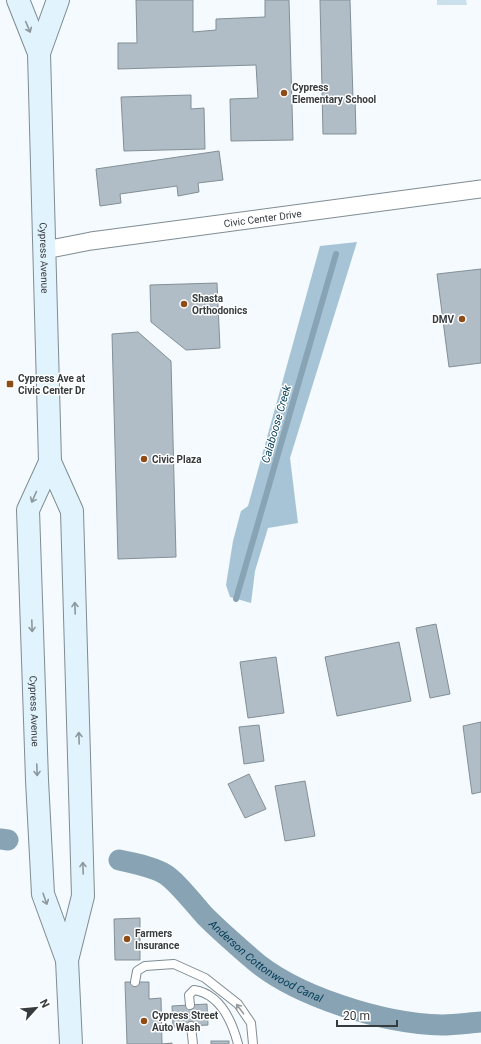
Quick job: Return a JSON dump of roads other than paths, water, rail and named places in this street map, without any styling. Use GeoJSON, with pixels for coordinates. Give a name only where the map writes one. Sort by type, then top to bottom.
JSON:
{"type":"FeatureCollection","features":[{"type":"Feature","properties":{"kind":"main road","name":"Cypress Avenue"},"geometry":{"type":"LineString","coordinates":[[18,0],[40,53],[50,462],[72,511],[84,896],[67,960]]}},
{"type":"Feature","properties":{"kind":"main road","name":"Cypress Avenue"},"geometry":{"type":"LineString","coordinates":[[40,53],[58,0]]}},
{"type":"Feature","properties":{"kind":"main road","name":"Cypress Avenue"},"geometry":{"type":"LineString","coordinates":[[50,462],[28,510],[37,772],[43,894],[67,960],[71,1044]]}},
{"type":"Feature","properties":{"kind":"street","name":"Civic Center Drive"},"geometry":{"type":"LineString","coordinates":[[45,250],[91,241],[481,189]]}},
{"type":"Feature","properties":{"kind":"lane"},"geometry":{"type":"LineString","coordinates":[[135,982],[136,971],[145,966],[174,964],[205,978],[238,1004],[251,1023],[253,1044]]}},
{"type":"Feature","properties":{"kind":"lane"},"geometry":{"type":"LineString","coordinates":[[190,1004],[189,995],[194,990],[202,991],[221,1005],[235,1031],[238,1044]]}},
{"type":"Feature","properties":{"kind":"lane"},"geometry":{"type":"LineString","coordinates":[[191,1026],[193,1044]]}},
{"type":"Feature","properties":{"kind":"waterway","name":"Calaboose Creek"},"geometry":{"type":"LineString","coordinates":[[236,599],[336,254]]}},
{"type":"Feature","properties":{"kind":"waterway","name":"Anderson Cottonwood Canal"},"geometry":{"type":"LineString","coordinates":[[0,839],[8,840]]}},
{"type":"Feature","properties":{"kind":"waterway","name":"Anderson Cottonwood Canal"},"geometry":{"type":"LineString","coordinates":[[119,860],[147,867],[168,876],[221,932],[250,957],[268,971],[290,984],[314,995],[340,1005],[394,1019],[442,1025],[481,1022]]}},
{"type":"Feature","properties":{"kind":"place","name":"Cypress Elementary School"},"geometry":{"type":"Point","coordinates":[284,93]}},
{"type":"Feature","properties":{"kind":"place","name":"Shasta Orthodonics"},"geometry":{"type":"Point","coordinates":[184,304]}},
{"type":"Feature","properties":{"kind":"place","name":"DMV"},"geometry":{"type":"Point","coordinates":[462,319]}},
{"type":"Feature","properties":{"kind":"place","name":"Cypress Ave at Civic Center Dr"},"geometry":{"type":"Point","coordinates":[10,384]}},
{"type":"Feature","properties":{"kind":"place","name":"Civic Plaza"},"geometry":{"type":"Point","coordinates":[144,459]}},
{"type":"Feature","properties":{"kind":"place","name":"Farmers Insurance"},"geometry":{"type":"Point","coordinates":[127,939]}},
{"type":"Feature","properties":{"kind":"place","name":"Cypress Street Auto Wash"},"geometry":{"type":"Point","coordinates":[144,1021]}}]}
